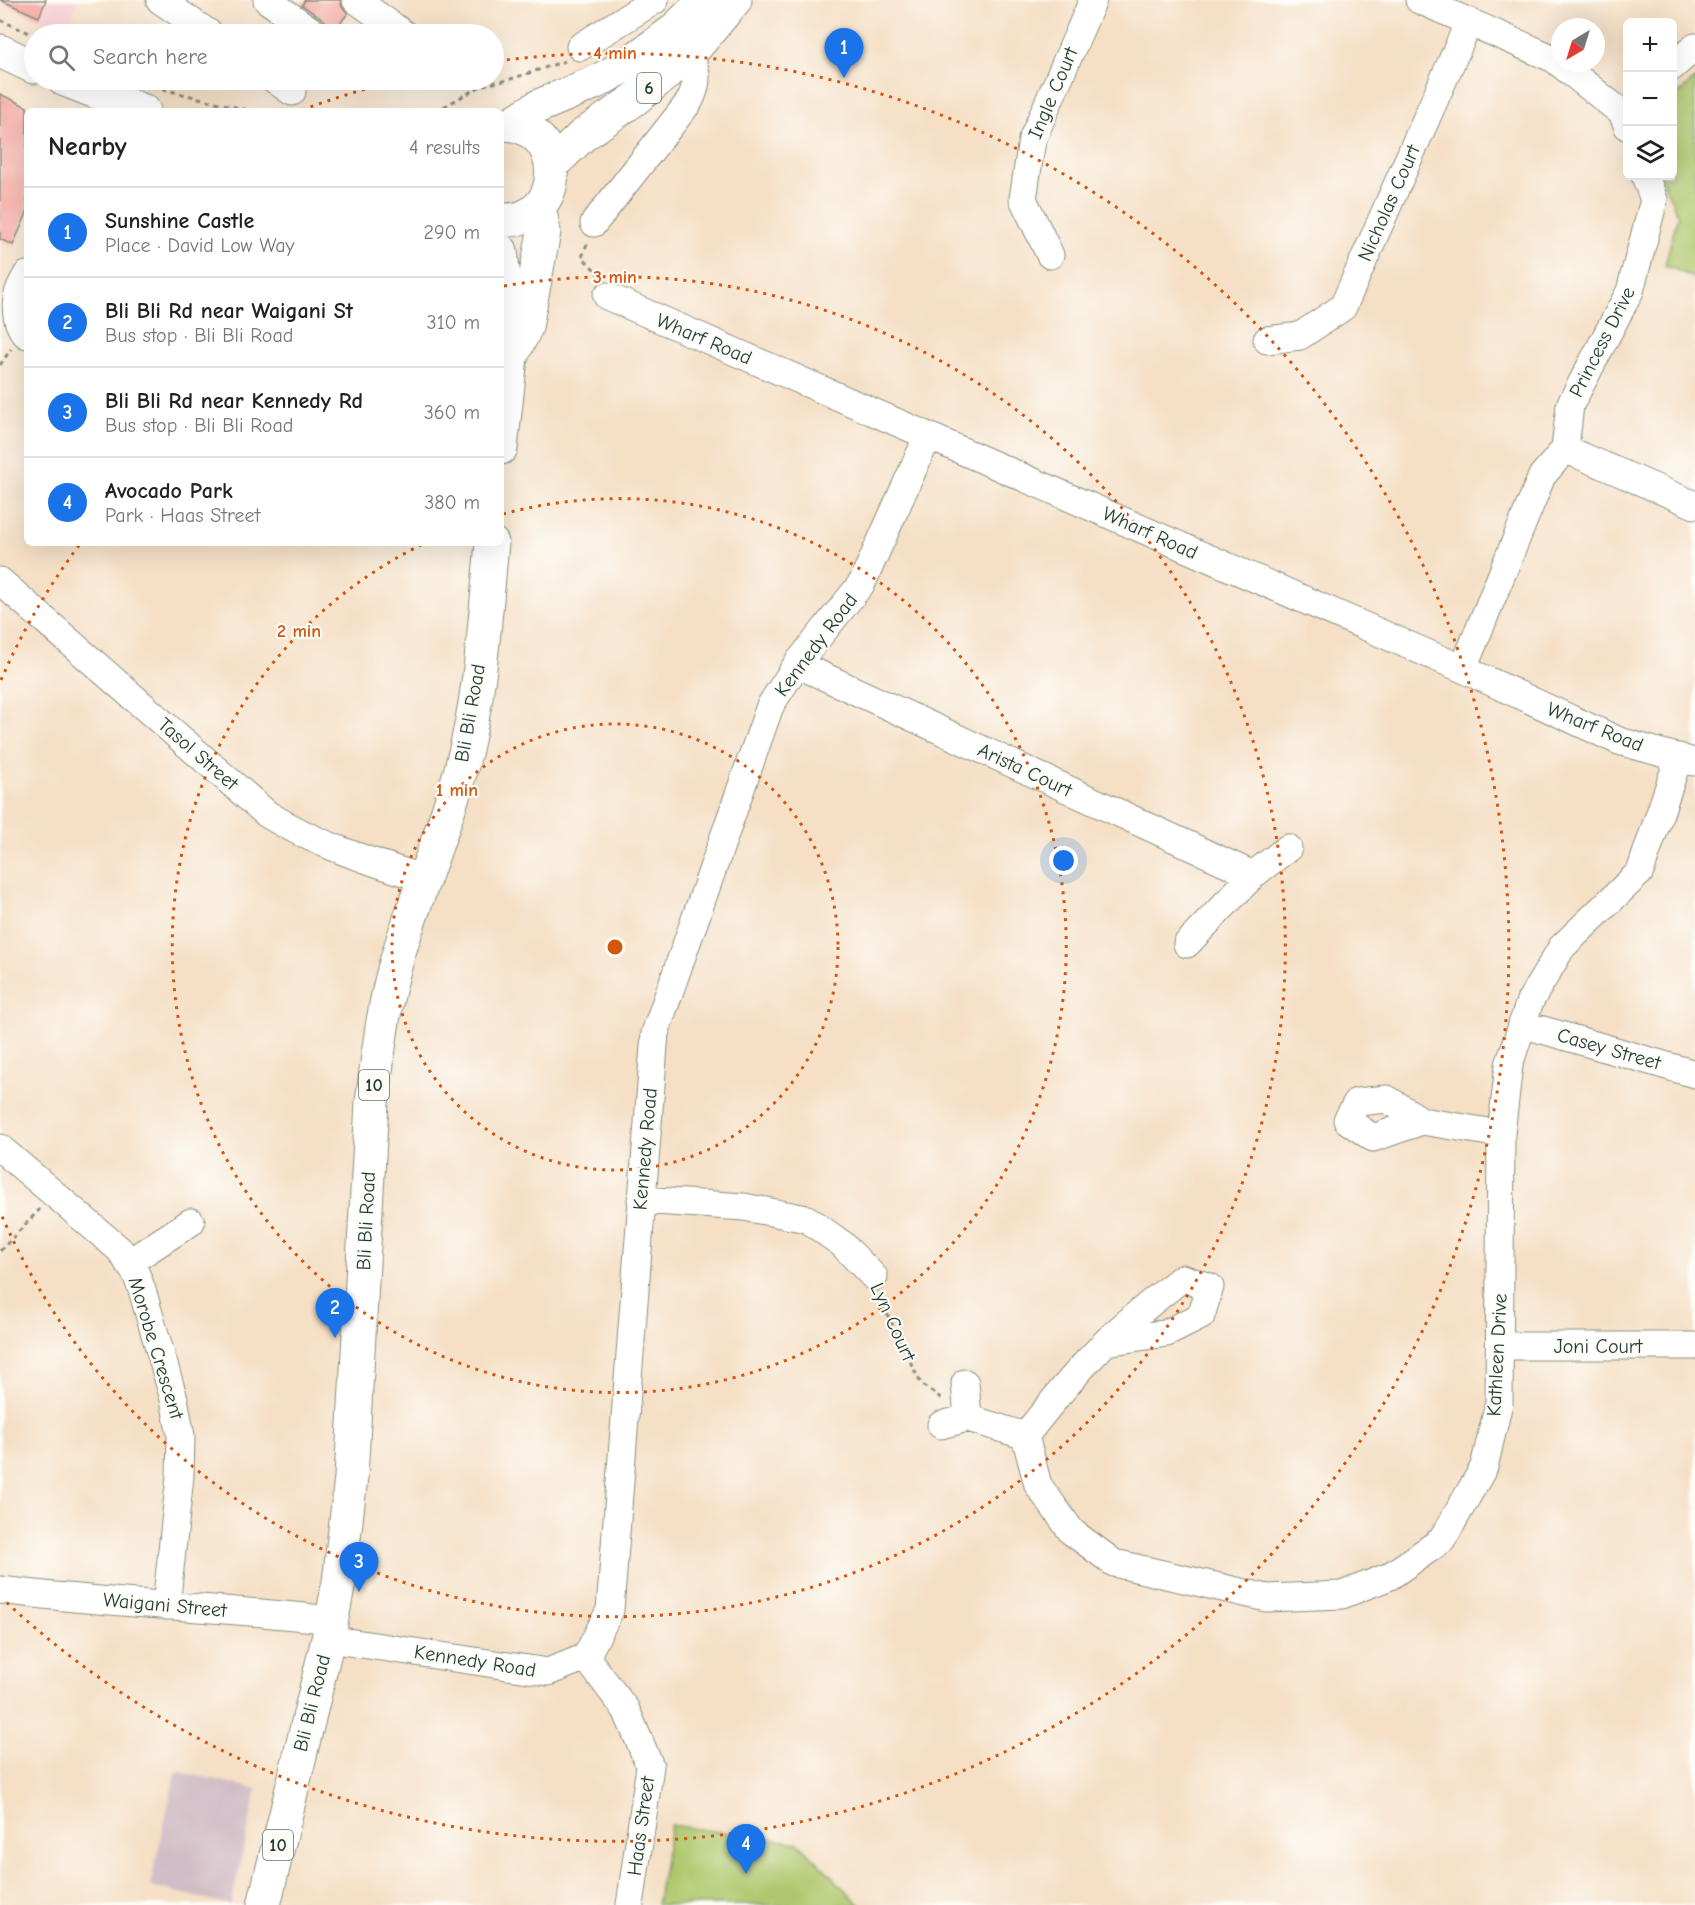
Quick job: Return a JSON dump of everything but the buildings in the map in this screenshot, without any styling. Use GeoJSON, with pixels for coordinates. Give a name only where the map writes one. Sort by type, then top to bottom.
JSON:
{"type":"FeatureCollection","features":[{"type":"Feature","properties":{"kind":"main road","name":"6"},"geometry":{"type":"LineString","coordinates":[[552,165],[582,136],[635,99],[680,43],[705,0]]}},
{"type":"Feature","properties":{"kind":"main road","name":"6"},"geometry":{"type":"LineString","coordinates":[[506,124],[539,106],[680,43],[735,0]]}},
{"type":"Feature","properties":{"kind":"main road"},"geometry":{"type":"LineString","coordinates":[[0,51],[24,62]]}},
{"type":"Feature","properties":{"kind":"main road"},"geometry":{"type":"LineString","coordinates":[[85,94],[149,99]]}},
{"type":"Feature","properties":{"kind":"main road"},"geometry":{"type":"LineString","coordinates":[[504,220],[525,216],[539,207],[548,194],[552,180],[552,165],[547,150],[538,137],[525,129],[506,124]]}},
{"type":"Feature","properties":{"kind":"main road"},"geometry":{"type":"LineString","coordinates":[[504,421],[511,357],[526,327],[544,231],[539,207]]}},
{"type":"Feature","properties":{"kind":"main road"},"geometry":{"type":"LineString","coordinates":[[504,329],[511,357]]}},
{"type":"Feature","properties":{"kind":"main road","name":"Bli Bli Road"},"geometry":{"type":"LineString","coordinates":[[264,1905],[339,1582],[351,1477],[372,1103],[378,1047],[396,960],[461,767],[469,731],[483,637],[492,546]]}},
{"type":"Feature","properties":{"kind":"street"},"geometry":{"type":"LineString","coordinates":[[160,0],[195,24]]}},
{"type":"Feature","properties":{"kind":"street"},"geometry":{"type":"LineString","coordinates":[[267,0],[302,24]]}},
{"type":"Feature","properties":{"kind":"street"},"geometry":{"type":"LineString","coordinates":[[356,0],[390,24]]}},
{"type":"Feature","properties":{"kind":"street"},"geometry":{"type":"LineString","coordinates":[[575,53],[655,0]]}},
{"type":"Feature","properties":{"kind":"street","name":"Ingle Court"},"geometry":{"type":"LineString","coordinates":[[1050,255],[1023,199],[1032,140],[1093,0]]}},
{"type":"Feature","properties":{"kind":"street"},"geometry":{"type":"LineString","coordinates":[[1419,0],[1554,59],[1623,114]]}},
{"type":"Feature","properties":{"kind":"street","name":"Nicholas Court"},"geometry":{"type":"LineString","coordinates":[[1267,340],[1300,336],[1343,307],[1469,22]]}},
{"type":"Feature","properties":{"kind":"street"},"geometry":{"type":"LineString","coordinates":[[594,223],[689,102],[694,92],[696,70],[680,43]]}},
{"type":"Feature","properties":{"kind":"street"},"geometry":{"type":"LineString","coordinates":[[1677,63],[1695,47]]}},
{"type":"Feature","properties":{"kind":"street","name":"Princess Drive"},"geometry":{"type":"LineString","coordinates":[[1566,449],[1570,405],[1630,291],[1654,200],[1646,180]]}},
{"type":"Feature","properties":{"kind":"street"},"geometry":{"type":"LineString","coordinates":[[24,279],[18,288],[15,310],[24,334]]}},
{"type":"Feature","properties":{"kind":"street","name":"Wharf Road"},"geometry":{"type":"LineString","coordinates":[[607,296],[1463,669],[1619,741],[1687,760]]}},
{"type":"Feature","properties":{"kind":"street","name":"Kennedy Road"},"geometry":{"type":"LineString","coordinates":[[329,1630],[548,1672],[586,1657],[610,1611],[655,1033],[770,706],[797,664],[862,583],[928,436]]}},
{"type":"Feature","properties":{"kind":"street"},"geometry":{"type":"LineString","coordinates":[[1463,669],[1542,476],[1566,449],[1695,505]]}},
{"type":"Feature","properties":{"kind":"street","name":"Tasol Street"},"geometry":{"type":"LineString","coordinates":[[0,581],[267,814],[296,832],[328,847],[424,879]]}},
{"type":"Feature","properties":{"kind":"street","name":"Arista Court"},"geometry":{"type":"LineString","coordinates":[[797,664],[1253,875]]}},
{"type":"Feature","properties":{"kind":"street","name":"Kathleen Drive"},"geometry":{"type":"LineString","coordinates":[[1025,1436],[1038,1485],[1072,1532],[1114,1563],[1266,1598],[1342,1595],[1390,1576],[1442,1540],[1484,1467],[1499,1403],[1501,1134],[1509,1065],[1530,1001],[1562,947],[1640,872],[1687,760]]}},
{"type":"Feature","properties":{"kind":"street"},"geometry":{"type":"LineString","coordinates":[[1187,944],[1253,875],[1288,848]]}},
{"type":"Feature","properties":{"kind":"street","name":"Casey Street"},"geometry":{"type":"LineString","coordinates":[[1522,1024],[1695,1074]]}},
{"type":"Feature","properties":{"kind":"street"},"geometry":{"type":"LineString","coordinates":[[1422,1121],[1501,1134]]}},
{"type":"Feature","properties":{"kind":"street","name":"Morobe Crescent"},"geometry":{"type":"LineString","coordinates":[[0,1148],[120,1250],[142,1290],[174,1399],[181,1436],[180,1476],[166,1606]]}},
{"type":"Feature","properties":{"kind":"street","name":"Lyn Court"},"geometry":{"type":"LineString","coordinates":[[641,1200],[744,1207],[807,1219],[842,1244],[874,1277]]}},
{"type":"Feature","properties":{"kind":"street"},"geometry":{"type":"LineString","coordinates":[[128,1263],[190,1222]]}},
{"type":"Feature","properties":{"kind":"street"},"geometry":{"type":"LineString","coordinates":[[941,1425],[968,1418],[1025,1436],[1068,1382],[1106,1342]]}},
{"type":"Feature","properties":{"kind":"street","name":"Joni Court"},"geometry":{"type":"LineString","coordinates":[[1500,1346],[1695,1346]]}},
{"type":"Feature","properties":{"kind":"street"},"geometry":{"type":"LineString","coordinates":[[965,1383],[968,1418]]}},
{"type":"Feature","properties":{"kind":"street","name":"Waigani Street"},"geometry":{"type":"LineString","coordinates":[[0,1590],[285,1615],[329,1630]]}},
{"type":"Feature","properties":{"kind":"street","name":"Haas Street"},"geometry":{"type":"LineString","coordinates":[[586,1657],[626,1710],[650,1766],[630,1905]]}},
{"type":"Feature","properties":{"kind":"path"},"geometry":{"type":"LineString","coordinates":[[0,20],[24,31]]}},
{"type":"Feature","properties":{"kind":"path"},"geometry":{"type":"LineString","coordinates":[[504,81],[575,53]]}},
{"type":"Feature","properties":{"kind":"path"},"geometry":{"type":"LineString","coordinates":[[441,108],[474,90]]}},
{"type":"Feature","properties":{"kind":"path"},"geometry":{"type":"LineString","coordinates":[[149,99],[226,108]]}},
{"type":"Feature","properties":{"kind":"path"},"geometry":{"type":"LineString","coordinates":[[594,223],[582,257],[607,281],[607,296]]}},
{"type":"Feature","properties":{"kind":"path"},"geometry":{"type":"LineString","coordinates":[[0,1251],[54,1193]]}},
{"type":"Feature","properties":{"kind":"path","name":"Lyn Court"},"geometry":{"type":"LineString","coordinates":[[874,1277],[879,1297],[921,1384],[968,1418]]}},
{"type":"Feature","properties":{"kind":"shaded area"},"geometry":{"type":"Polygon","coordinates":[[[0,0],[77,0],[69,24],[50,24],[0,3],[0,0]]]}},
{"type":"Feature","properties":{"kind":"shaded area"},"geometry":{"type":"Polygon","coordinates":[[[176,1771],[257,1789],[231,1905],[150,1886],[176,1771]]]}},
{"type":"Feature","properties":{"kind":"green space"},"geometry":{"type":"Polygon","coordinates":[[[1695,78],[1695,280],[1665,265],[1678,215],[1662,180],[1677,180],[1677,95],[1695,78]]]}},
{"type":"Feature","properties":{"kind":"green space"},"geometry":{"type":"Polygon","coordinates":[[[671,1825],[799,1843],[860,1905],[657,1905],[671,1825]]]}},
{"type":"Feature","properties":{"kind":"place","name":"Sunshine Castle"},"geometry":{"type":"Point","coordinates":[844,78]}},
{"type":"Feature","properties":{"kind":"place","name":"Bli Bli Rd near Waigani St"},"geometry":{"type":"Point","coordinates":[335,1338]}},
{"type":"Feature","properties":{"kind":"place","name":"Bli Bli Rd near Kennedy Rd"},"geometry":{"type":"Point","coordinates":[359,1592]}},
{"type":"Feature","properties":{"kind":"place","name":"Avocado Park"},"geometry":{"type":"Point","coordinates":[746,1874]}}]}
